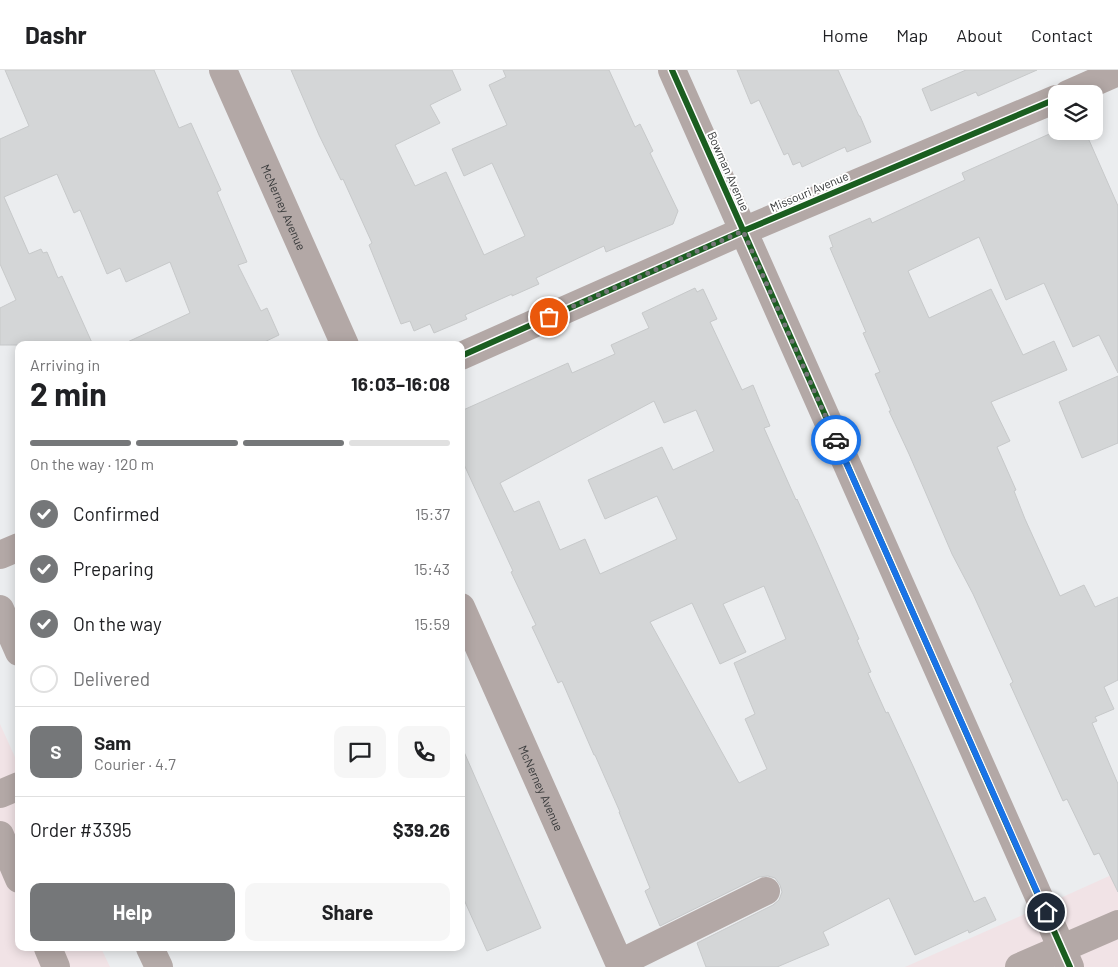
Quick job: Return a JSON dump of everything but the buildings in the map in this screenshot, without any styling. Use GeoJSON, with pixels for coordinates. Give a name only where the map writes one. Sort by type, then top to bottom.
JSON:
{"type":"FeatureCollection","features":[{"type":"Feature","properties":{"kind":"main road"},"geometry":{"type":"LineString","coordinates":[[0,609],[15,643]]}},
{"type":"Feature","properties":{"kind":"main road"},"geometry":{"type":"LineString","coordinates":[[151,951],[159,967]]}},
{"type":"Feature","properties":{"kind":"street","name":"McNerney Avenue"},"geometry":{"type":"LineString","coordinates":[[223,70],[343,341]]}},
{"type":"Feature","properties":{"kind":"street","name":"Bowman Avenue"},"geometry":{"type":"LineString","coordinates":[[672,70],[1066,958]]}},
{"type":"Feature","properties":{"kind":"street"},"geometry":{"type":"LineString","coordinates":[[1088,85],[1118,72]]}},
{"type":"Feature","properties":{"kind":"street","name":"Missouri Avenue"},"geometry":{"type":"LineString","coordinates":[[465,354],[743,231],[1048,102]]}},
{"type":"Feature","properties":{"kind":"street"},"geometry":{"type":"LineString","coordinates":[[0,556],[15,550]]}},
{"type":"Feature","properties":{"kind":"street","name":"McNerney Avenue"},"geometry":{"type":"LineString","coordinates":[[465,616],[620,965]]}},
{"type":"Feature","properties":{"kind":"street"},"geometry":{"type":"LineString","coordinates":[[0,794],[15,788]]}},
{"type":"Feature","properties":{"kind":"street"},"geometry":{"type":"LineString","coordinates":[[0,835],[15,870]]}},
{"type":"Feature","properties":{"kind":"street"},"geometry":{"type":"LineString","coordinates":[[620,965],[766,891]]}},
{"type":"Feature","properties":{"kind":"street"},"geometry":{"type":"LineString","coordinates":[[1019,967],[1066,958],[1118,924]]}},
{"type":"Feature","properties":{"kind":"street"},"geometry":{"type":"LineString","coordinates":[[49,951],[56,967]]}},
{"type":"Feature","properties":{"kind":"shaded area"},"geometry":{"type":"Polygon","coordinates":[[[0,724],[15,757],[15,951],[102,951],[110,967],[0,967],[0,724]]]}},
{"type":"Feature","properties":{"kind":"shaded area"},"geometry":{"type":"Polygon","coordinates":[[[1118,872],[1118,967],[905,967],[1016,918],[1118,872]]]}},
{"type":"Feature","properties":{"kind":"cycle path"},"geometry":{"type":"LineString","coordinates":[[672,70],[1070,967]]}},
{"type":"Feature","properties":{"kind":"cycle path"},"geometry":{"type":"LineString","coordinates":[[465,354],[743,231],[1048,102]]}},
{"type":"Feature","properties":{"kind":"way so far"},"geometry":{"type":"LineString","coordinates":[[549,317],[743,231],[836,440]]}},
{"type":"Feature","properties":{"kind":"route"},"geometry":{"type":"LineString","coordinates":[[836,440],[1046,912]]}}]}
